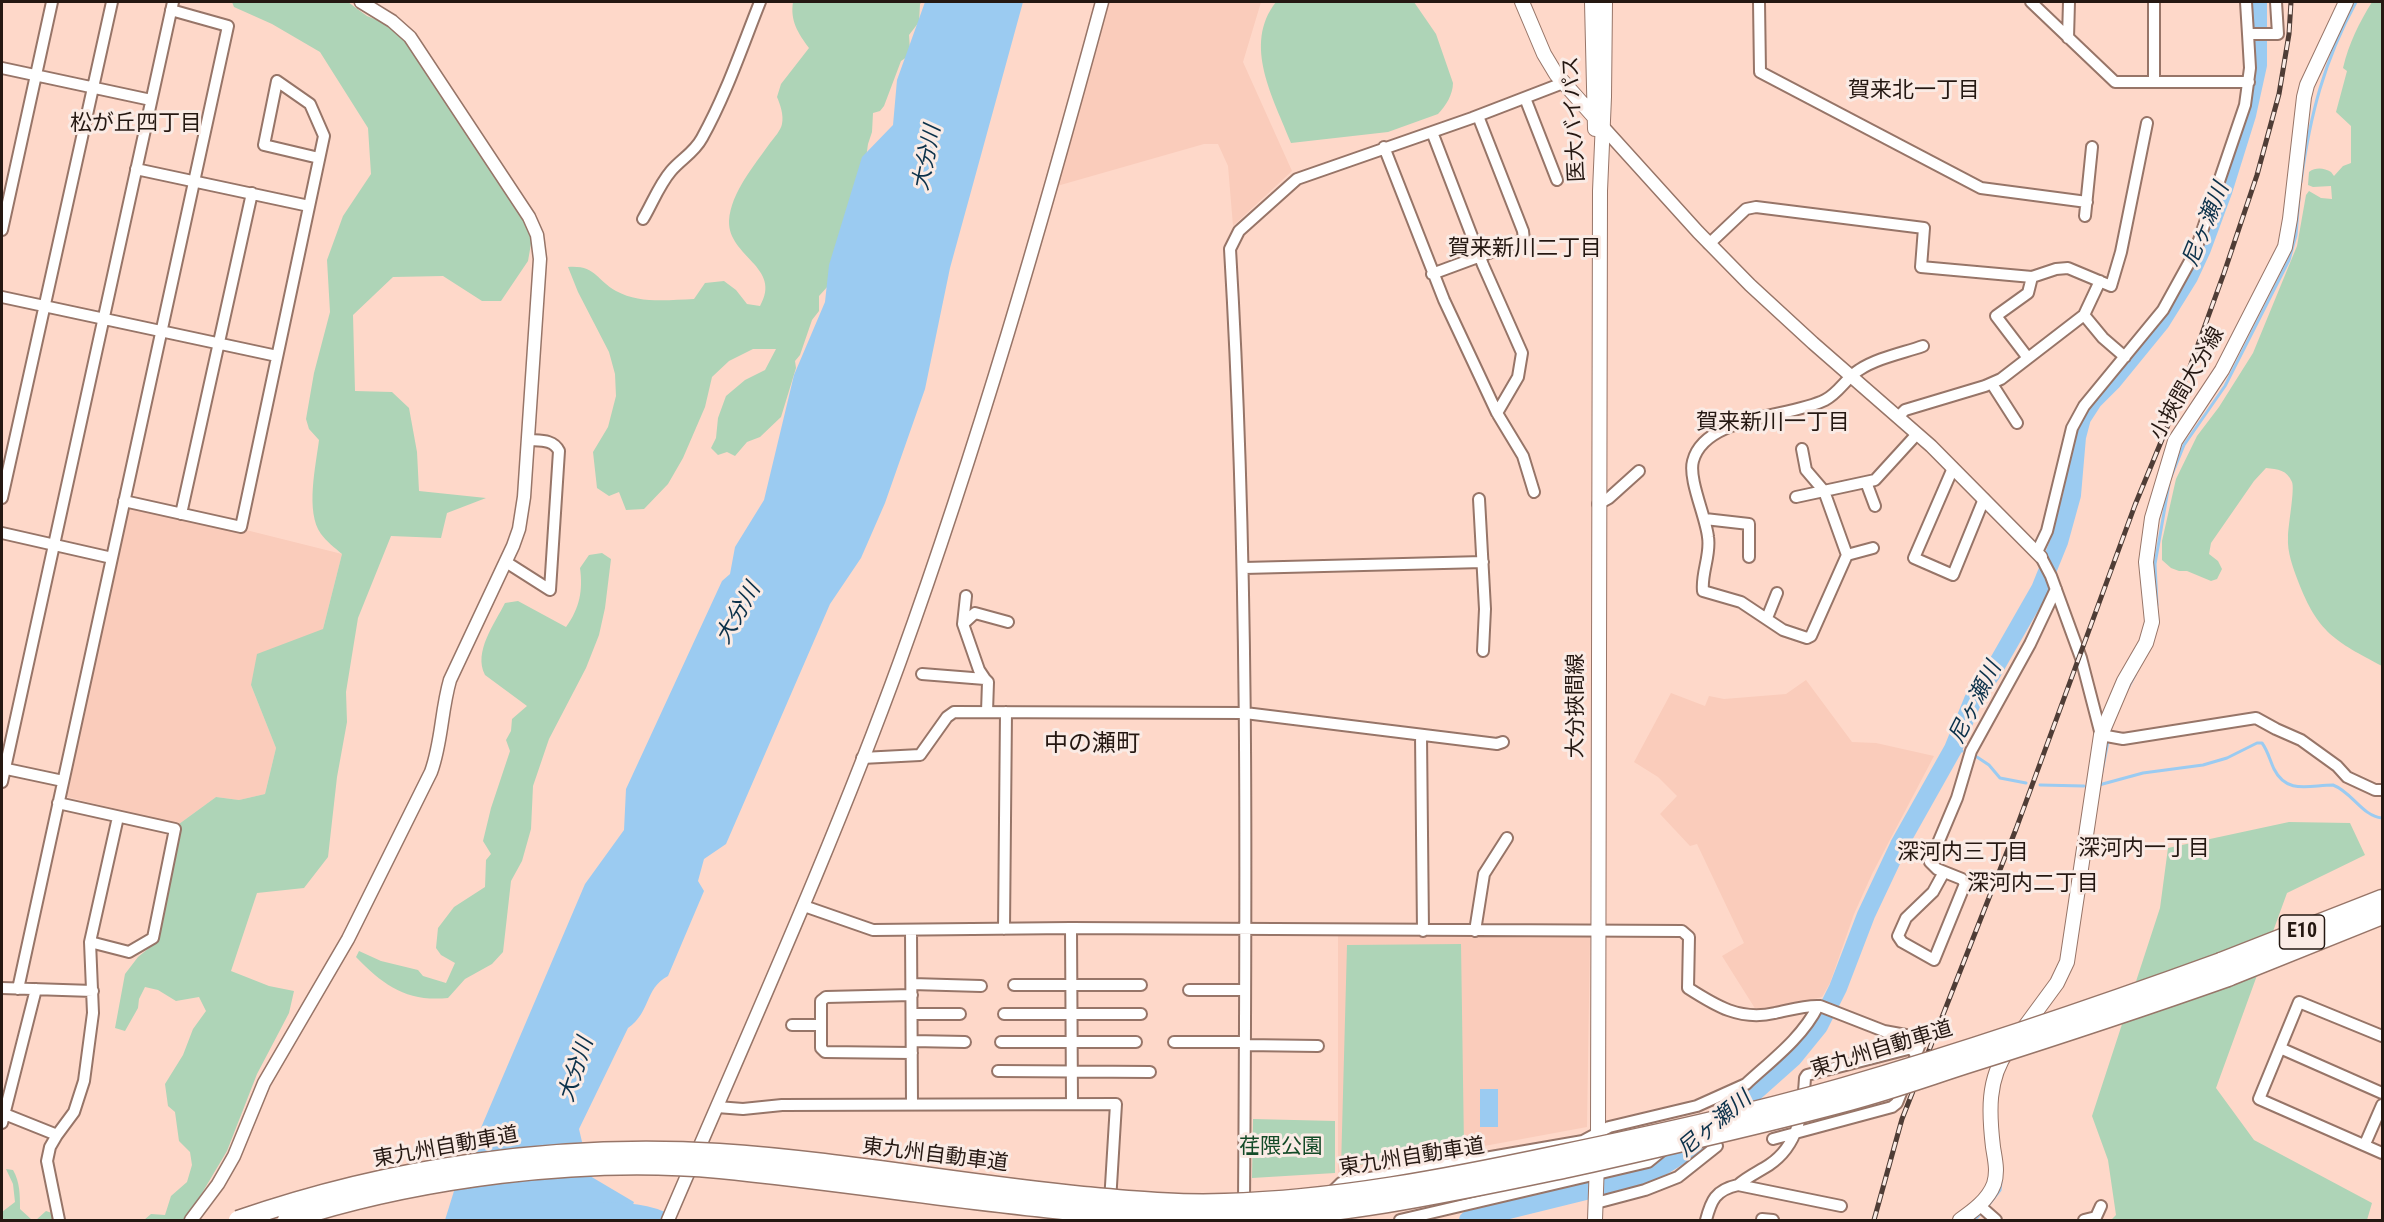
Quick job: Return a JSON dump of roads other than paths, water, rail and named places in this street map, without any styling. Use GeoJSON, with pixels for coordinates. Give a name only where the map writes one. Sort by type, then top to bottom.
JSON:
{"type":"FeatureCollection","features":[{"type":"Feature","properties":{"kind":"highway","name":"東九州自動車道"},"geometry":{"type":"LineString","coordinates":[[287,1221],[389,1194],[471,1178],[555,1168],[657,1165],[717,1168],[1036,1207],[1136,1216],[1219,1220],[1299,1215],[1394,1201],[1521,1178],[1707,1137],[1854,1100],[2106,1019],[2224,970],[2382,899]]}},
{"type":"Feature","properties":{"kind":"highway","name":"東九州自動車道"},"geometry":{"type":"LineString","coordinates":[[238,1221],[337,1191],[414,1173],[500,1158],[580,1153],[716,1153],[787,1159],[1037,1191],[1151,1202],[1265,1202],[1392,1186],[1640,1138],[1844,1087],[2109,1003],[2224,970],[2382,915]]}},
{"type":"Feature","properties":{"kind":"main road"},"geometry":{"type":"LineString","coordinates":[[1522,2],[1544,54],[1563,83],[1599,122]]}},
{"type":"Feature","properties":{"kind":"main road","name":"医大バイパス"},"geometry":{"type":"LineString","coordinates":[[1592,2],[1599,122],[1600,191]]}},
{"type":"Feature","properties":{"kind":"main road","name":"医大バイパス"},"geometry":{"type":"LineString","coordinates":[[1599,122],[1605,2]]}},
{"type":"Feature","properties":{"kind":"main road","name":"小挾間大分線"},"geometry":{"type":"LineString","coordinates":[[1960,1221],[1979,1206],[1993,1187],[1996,1176],[1989,1109],[1996,1069],[2057,983],[2067,962],[2101,735],[2124,681],[2149,636],[2152,613],[2146,572],[2148,540],[2170,453],[2180,431],[2223,370],[2284,247],[2290,219],[2307,85],[2346,2]]}},
{"type":"Feature","properties":{"kind":"main road","name":"大分挾間線"},"geometry":{"type":"LineString","coordinates":[[1595,1221],[1598,1132],[1600,191]]}},
{"type":"Feature","properties":{"kind":"street"},"geometry":{"type":"LineString","coordinates":[[2,230],[52,2]]}},
{"type":"Feature","properties":{"kind":"street"},"geometry":{"type":"LineString","coordinates":[[2,498],[112,2]]}},
{"type":"Feature","properties":{"kind":"street"},"geometry":{"type":"LineString","coordinates":[[191,1221],[230,1163],[264,1083],[342,951],[427,781],[440,744],[445,700],[450,680],[506,562],[520,519],[528,440],[540,259],[537,235],[522,207],[410,38],[392,21],[361,2]]}},
{"type":"Feature","properties":{"kind":"street"},"geometry":{"type":"LineString","coordinates":[[643,219],[669,174],[690,156],[702,139],[731,77],[759,2]]}},
{"type":"Feature","properties":{"kind":"street"},"geometry":{"type":"LineString","coordinates":[[668,1221],[804,906],[914,621],[982,419],[1102,2]]}},
{"type":"Feature","properties":{"kind":"street"},"geometry":{"type":"LineString","coordinates":[[1759,2],[1760,72],[1981,188],[2087,202]]}},
{"type":"Feature","properties":{"kind":"street"},"geometry":{"type":"LineString","coordinates":[[2031,2],[2115,82],[2249,82]]}},
{"type":"Feature","properties":{"kind":"street"},"geometry":{"type":"LineString","coordinates":[[2068,38],[2069,2]]}},
{"type":"Feature","properties":{"kind":"street"},"geometry":{"type":"LineString","coordinates":[[2154,2],[2154,81]]}},
{"type":"Feature","properties":{"kind":"street"},"geometry":{"type":"LineString","coordinates":[[2039,554],[2072,428],[2084,406],[2163,310],[2194,252],[2242,118],[2249,82],[2252,34],[2246,2]]}},
{"type":"Feature","properties":{"kind":"street"},"geometry":{"type":"LineString","coordinates":[[2252,34],[2278,34],[2276,2]]}},
{"type":"Feature","properties":{"kind":"street"},"geometry":{"type":"LineString","coordinates":[[2,782],[3,769],[172,6],[228,26],[18,989]]}},
{"type":"Feature","properties":{"kind":"street"},"geometry":{"type":"LineString","coordinates":[[2,68],[151,100]]}},
{"type":"Feature","properties":{"kind":"street"},"geometry":{"type":"LineString","coordinates":[[124,501],[241,526],[324,136],[310,104],[277,81],[264,145],[319,158]]}},
{"type":"Feature","properties":{"kind":"street"},"geometry":{"type":"LineString","coordinates":[[1244,1221],[1244,568],[1239,404],[1230,249],[1239,231],[1292,182],[1384,147],[1478,116],[1563,83]]}},
{"type":"Feature","properties":{"kind":"street"},"geometry":{"type":"LineString","coordinates":[[1525,98],[1557,180]]}},
{"type":"Feature","properties":{"kind":"street"},"geometry":{"type":"LineString","coordinates":[[1432,274],[1524,240],[1525,237],[1478,116]]}},
{"type":"Feature","properties":{"kind":"street"},"geometry":{"type":"LineString","coordinates":[[1599,122],[1709,244],[1773,308],[1917,434],[2039,554],[2055,587],[2081,658],[2101,735],[2123,739],[2256,718],[2301,740],[2337,766],[2347,777],[2375,790],[2382,790]]}},
{"type":"Feature","properties":{"kind":"street"},"geometry":{"type":"LineString","coordinates":[[1709,244],[1750,206],[1924,228],[1922,267],[2032,277],[2056,269],[2068,268],[2111,286],[2115,279],[2147,123]]}},
{"type":"Feature","properties":{"kind":"street"},"geometry":{"type":"LineString","coordinates":[[1432,132],[1480,256],[1522,353],[1518,377],[1497,413]]}},
{"type":"Feature","properties":{"kind":"street"},"geometry":{"type":"LineString","coordinates":[[1384,147],[1432,274],[1497,413],[1523,456],[1534,492]]}},
{"type":"Feature","properties":{"kind":"street"},"geometry":{"type":"LineString","coordinates":[[2085,216],[2092,147]]}},
{"type":"Feature","properties":{"kind":"street"},"geometry":{"type":"LineString","coordinates":[[136,169],[309,206]]}},
{"type":"Feature","properties":{"kind":"street"},"geometry":{"type":"LineString","coordinates":[[181,514],[252,194]]}},
{"type":"Feature","properties":{"kind":"street"},"geometry":{"type":"LineString","coordinates":[[2028,358],[1996,316],[2028,293],[2032,277]]}},
{"type":"Feature","properties":{"kind":"street"},"geometry":{"type":"LineString","coordinates":[[1898,417],[1905,410],[1992,384],[2084,315],[2100,281]]}},
{"type":"Feature","properties":{"kind":"street"},"geometry":{"type":"LineString","coordinates":[[2,297],[277,356]]}},
{"type":"Feature","properties":{"kind":"street"},"geometry":{"type":"LineString","coordinates":[[2084,315],[2103,338],[2125,357]]}},
{"type":"Feature","properties":{"kind":"street"},"geometry":{"type":"LineString","coordinates":[[1802,449],[1806,470],[1824,491],[1847,555],[1810,637],[1789,633],[1741,602],[1702,591],[1709,550],[1705,519],[1692,465],[1696,452],[1704,441],[1746,421],[1819,403],[1833,395],[1866,366],[1923,346]]}},
{"type":"Feature","properties":{"kind":"street"},"geometry":{"type":"LineString","coordinates":[[1992,384],[2017,423]]}},
{"type":"Feature","properties":{"kind":"street"},"geometry":{"type":"LineString","coordinates":[[1796,497],[1878,478],[1917,434]]}},
{"type":"Feature","properties":{"kind":"street"},"geometry":{"type":"LineString","coordinates":[[506,562],[550,590],[559,451],[555,444],[550,442],[528,440]]}},
{"type":"Feature","properties":{"kind":"street"},"geometry":{"type":"LineString","coordinates":[[1953,468],[1914,558],[1953,575],[1984,499]]}},
{"type":"Feature","properties":{"kind":"street"},"geometry":{"type":"LineString","coordinates":[[1598,504],[1609,498],[1639,471]]}},
{"type":"Feature","properties":{"kind":"street"},"geometry":{"type":"LineString","coordinates":[[1866,482],[1875,506]]}},
{"type":"Feature","properties":{"kind":"street"},"geometry":{"type":"LineString","coordinates":[[1479,500],[1483,562],[1483,651]]}},
{"type":"Feature","properties":{"kind":"street"},"geometry":{"type":"LineString","coordinates":[[1705,519],[1749,524],[1749,557]]}},
{"type":"Feature","properties":{"kind":"street"},"geometry":{"type":"LineString","coordinates":[[2,534],[112,558]]}},
{"type":"Feature","properties":{"kind":"street"},"geometry":{"type":"LineString","coordinates":[[1847,555],[1873,548]]}},
{"type":"Feature","properties":{"kind":"street"},"geometry":{"type":"LineString","coordinates":[[1244,568],[1483,562]]}},
{"type":"Feature","properties":{"kind":"street"},"geometry":{"type":"LineString","coordinates":[[1944,872],[1933,892],[1906,918],[1898,936],[1902,942],[1934,960],[1965,884],[1962,879],[1944,872],[1931,865],[1930,862],[1957,798],[1971,751],[2026,653],[2055,587]]}},
{"type":"Feature","properties":{"kind":"street"},"geometry":{"type":"LineString","coordinates":[[1767,618],[1778,592]]}},
{"type":"Feature","properties":{"kind":"street"},"geometry":{"type":"LineString","coordinates":[[966,596],[963,624],[979,670],[988,682],[987,712]]}},
{"type":"Feature","properties":{"kind":"street"},"geometry":{"type":"LineString","coordinates":[[963,624],[975,613],[1008,622]]}},
{"type":"Feature","properties":{"kind":"street"},"geometry":{"type":"LineString","coordinates":[[922,674],[985,680]]}},
{"type":"Feature","properties":{"kind":"street"},"geometry":{"type":"LineString","coordinates":[[862,758],[917,757],[950,713],[987,712],[1245,713],[1497,744],[1503,742]]}},
{"type":"Feature","properties":{"kind":"street"},"geometry":{"type":"LineString","coordinates":[[1004,929],[1006,712]]}},
{"type":"Feature","properties":{"kind":"street"},"geometry":{"type":"LineString","coordinates":[[1421,735],[1424,931]]}},
{"type":"Feature","properties":{"kind":"street"},"geometry":{"type":"LineString","coordinates":[[3,769],[63,781]]}},
{"type":"Feature","properties":{"kind":"street"},"geometry":{"type":"LineString","coordinates":[[58,803],[175,829],[153,938],[129,952],[90,942]]}},
{"type":"Feature","properties":{"kind":"street"},"geometry":{"type":"LineString","coordinates":[[59,1221],[47,1161],[50,1147],[74,1112],[84,1081],[93,1013],[90,942],[118,817]]}},
{"type":"Feature","properties":{"kind":"street"},"geometry":{"type":"LineString","coordinates":[[1475,931],[1484,874],[1507,838]]}},
{"type":"Feature","properties":{"kind":"street"},"geometry":{"type":"LineString","coordinates":[[804,906],[873,930],[1071,928],[1682,931],[1689,937],[1688,988],[1720,1008],[1734,1013],[1763,1015],[1810,1005],[1818,1006],[1884,1031],[1922,1038],[1897,1104],[1773,1140]]}},
{"type":"Feature","properties":{"kind":"street"},"geometry":{"type":"LineString","coordinates":[[1071,928],[1072,1104]]}},
{"type":"Feature","properties":{"kind":"street"},"geometry":{"type":"LineString","coordinates":[[911,930],[912,1104]]}},
{"type":"Feature","properties":{"kind":"street"},"geometry":{"type":"LineString","coordinates":[[1014,985],[1141,985]]}},
{"type":"Feature","properties":{"kind":"street"},"geometry":{"type":"LineString","coordinates":[[965,1042],[825,1052],[821,1048],[821,1001],[826,997],[981,986]]}},
{"type":"Feature","properties":{"kind":"street"},"geometry":{"type":"LineString","coordinates":[[2,988],[93,991]]}},
{"type":"Feature","properties":{"kind":"street"},"geometry":{"type":"LineString","coordinates":[[36,989],[2,1116],[57,1135]]}},
{"type":"Feature","properties":{"kind":"street"},"geometry":{"type":"LineString","coordinates":[[1189,990],[1245,990]]}},
{"type":"Feature","properties":{"kind":"street"},"geometry":{"type":"LineString","coordinates":[[2382,1036],[2299,1002],[2259,1100],[2382,1153]]}},
{"type":"Feature","properties":{"kind":"street"},"geometry":{"type":"LineString","coordinates":[[1337,1221],[1332,1192],[1341,1183],[1583,1141],[1598,1132],[1631,1121],[1697,1106],[1746,1084],[1799,1034],[1818,1006]]}},
{"type":"Feature","properties":{"kind":"street"},"geometry":{"type":"LineString","coordinates":[[912,1014],[960,1014]]}},
{"type":"Feature","properties":{"kind":"street"},"geometry":{"type":"LineString","coordinates":[[1004,1014],[1141,1014]]}},
{"type":"Feature","properties":{"kind":"street"},"geometry":{"type":"LineString","coordinates":[[792,1024],[821,1025]]}},
{"type":"Feature","properties":{"kind":"street"},"geometry":{"type":"LineString","coordinates":[[1001,1042],[1136,1042]]}},
{"type":"Feature","properties":{"kind":"street"},"geometry":{"type":"LineString","coordinates":[[1174,1042],[1318,1046]]}},
{"type":"Feature","properties":{"kind":"street"},"geometry":{"type":"LineString","coordinates":[[2280,1048],[2382,1093]]}},
{"type":"Feature","properties":{"kind":"street"},"geometry":{"type":"LineString","coordinates":[[1706,1221],[1709,1204],[1714,1198],[1730,1187],[1738,1185],[1780,1156],[1795,1135],[1807,1075],[1908,1049],[1912,1049],[1916,1055]]}},
{"type":"Feature","properties":{"kind":"street"},"geometry":{"type":"LineString","coordinates":[[998,1071],[1150,1072]]}},
{"type":"Feature","properties":{"kind":"street"},"geometry":{"type":"LineString","coordinates":[[717,1107],[738,1109],[782,1105],[1116,1104],[1108,1221]]}},
{"type":"Feature","properties":{"kind":"street"},"geometry":{"type":"LineString","coordinates":[[2365,1144],[2382,1105]]}},
{"type":"Feature","properties":{"kind":"street"},"geometry":{"type":"LineString","coordinates":[[1400,1221],[1648,1162],[1661,1152],[1697,1106]]}},
{"type":"Feature","properties":{"kind":"street"},"geometry":{"type":"LineString","coordinates":[[1596,1203],[1645,1190],[1678,1177],[1717,1146]]}},
{"type":"Feature","properties":{"kind":"street"},"geometry":{"type":"LineString","coordinates":[[1738,1185],[1841,1206]]}},
{"type":"Feature","properties":{"kind":"street"},"geometry":{"type":"LineString","coordinates":[[1979,1206],[1992,1218]]}},
{"type":"Feature","properties":{"kind":"street"},"geometry":{"type":"LineString","coordinates":[[2084,1221],[2096,1217],[2101,1206]]}},
{"type":"Feature","properties":{"kind":"street"},"geometry":{"type":"LineString","coordinates":[[1762,1221],[1762,1219],[1773,1221]]}},
{"type":"Feature","properties":{"kind":"water","name":"大分川"},"geometry":{"type":"Polygon","coordinates":[[[925,2],[1023,2],[950,268],[925,389],[885,503],[861,558],[830,604],[726,844],[704,859],[698,881],[704,891],[668,976],[655,987],[641,1015],[628,1028],[579,1129],[590,1176],[634,1202],[627,1220],[445,1220],[454,1191],[585,884],[624,830],[626,789],[722,581],[730,574],[735,547],[764,500],[794,375],[825,302],[829,265],[862,157],[893,125],[897,80],[925,2]]]}},
{"type":"Feature","properties":{"kind":"water"},"geometry":{"type":"Polygon","coordinates":[[[1480,1089],[1498,1089],[1498,1127],[1480,1127],[1480,1089]]]}},
{"type":"Feature","properties":{"kind":"waterway","name":"尼ヶ瀬川"},"geometry":{"type":"LineString","coordinates":[[1468,1220],[1610,1185],[1663,1166],[1692,1148],[1793,1058],[1819,1026],[1838,988],[1866,915],[1899,845],[1953,749],[1973,700],[1992,673],[2040,589],[2059,542],[2072,495],[2077,437],[2082,418],[2093,401],[2112,382],[2161,322],[2189,277],[2202,249],[2247,115],[2258,65],[2258,2]]}},
{"type":"Feature","properties":{"kind":"waterway"},"geometry":{"type":"LineString","coordinates":[[2301,182],[2320,89],[2335,46],[2356,2]]}},
{"type":"Feature","properties":{"kind":"waterway"},"geometry":{"type":"LineString","coordinates":[[2171,477],[2184,445],[2225,386],[2289,260],[2296,235],[2299,198]]}},
{"type":"Feature","properties":{"kind":"waterway"},"geometry":{"type":"LineString","coordinates":[[2157,605],[2155,564],[2169,484]]}},
{"type":"Feature","properties":{"kind":"waterway"},"geometry":{"type":"LineString","coordinates":[[2128,688],[2135,675]]}},
{"type":"Feature","properties":{"kind":"waterway"},"geometry":{"type":"LineString","coordinates":[[2101,776],[2111,727]]}},
{"type":"Feature","properties":{"kind":"waterway"},"geometry":{"type":"LineString","coordinates":[[2099,785],[2143,773],[2203,765],[2227,758],[2257,743],[2262,743],[2274,769],[2285,782],[2300,787],[2333,785],[2340,788],[2363,809],[2382,818]]}},
{"type":"Feature","properties":{"kind":"waterway"},"geometry":{"type":"LineString","coordinates":[[1953,749],[1962,751]]}},
{"type":"Feature","properties":{"kind":"waterway"},"geometry":{"type":"LineString","coordinates":[[1977,757],[1989,765],[2000,778],[2026,783]]}},
{"type":"Feature","properties":{"kind":"waterway"},"geometry":{"type":"LineString","coordinates":[[2040,785],[2084,786]]}},
{"type":"Feature","properties":{"kind":"waterway"},"geometry":{"type":"LineString","coordinates":[[1987,1207],[2000,1190],[2001,1182]]}},
{"type":"Feature","properties":{"kind":"waterway","name":"尼ヶ瀬川"},"geometry":{"type":"LineString","coordinates":[[585,1220],[591,1212],[636,1213],[661,1220]]}},
{"type":"Feature","properties":{"kind":"waterway"},"geometry":{"type":"LineString","coordinates":[[1974,1220],[1983,1212]]}},
{"type":"Feature","properties":{"kind":"railway"},"geometry":{"type":"LineString","coordinates":[[1874,1220],[1902,1119],[2016,829],[2135,505],[2175,408],[2224,273],[2257,175],[2279,94],[2289,34],[2291,2]]}},
{"type":"Feature","properties":{"kind":"district","name":"賀来北一丁目"},"geometry":{"type":"Point","coordinates":[1914,91]}},
{"type":"Feature","properties":{"kind":"district","name":"松が丘四丁目"},"geometry":{"type":"Point","coordinates":[136,124]}},
{"type":"Feature","properties":{"kind":"district","name":"賀来新川二丁目"},"geometry":{"type":"Point","coordinates":[1525,249]}},
{"type":"Feature","properties":{"kind":"district","name":"賀来新川一丁目"},"geometry":{"type":"Point","coordinates":[1773,423]}},
{"type":"Feature","properties":{"kind":"district","name":"中の瀬町"},"geometry":{"type":"Point","coordinates":[1092,745]}},
{"type":"Feature","properties":{"kind":"district","name":"深河内一丁目"},"geometry":{"type":"Point","coordinates":[2144,849]}},
{"type":"Feature","properties":{"kind":"district","name":"深河内三丁目"},"geometry":{"type":"Point","coordinates":[1963,853]}},
{"type":"Feature","properties":{"kind":"district","name":"深河内二丁目"},"geometry":{"type":"Point","coordinates":[2033,884]}},
{"type":"Feature","properties":{"kind":"park label","name":"荏隈公園"},"geometry":{"type":"Point","coordinates":[1281,1148]}}]}
